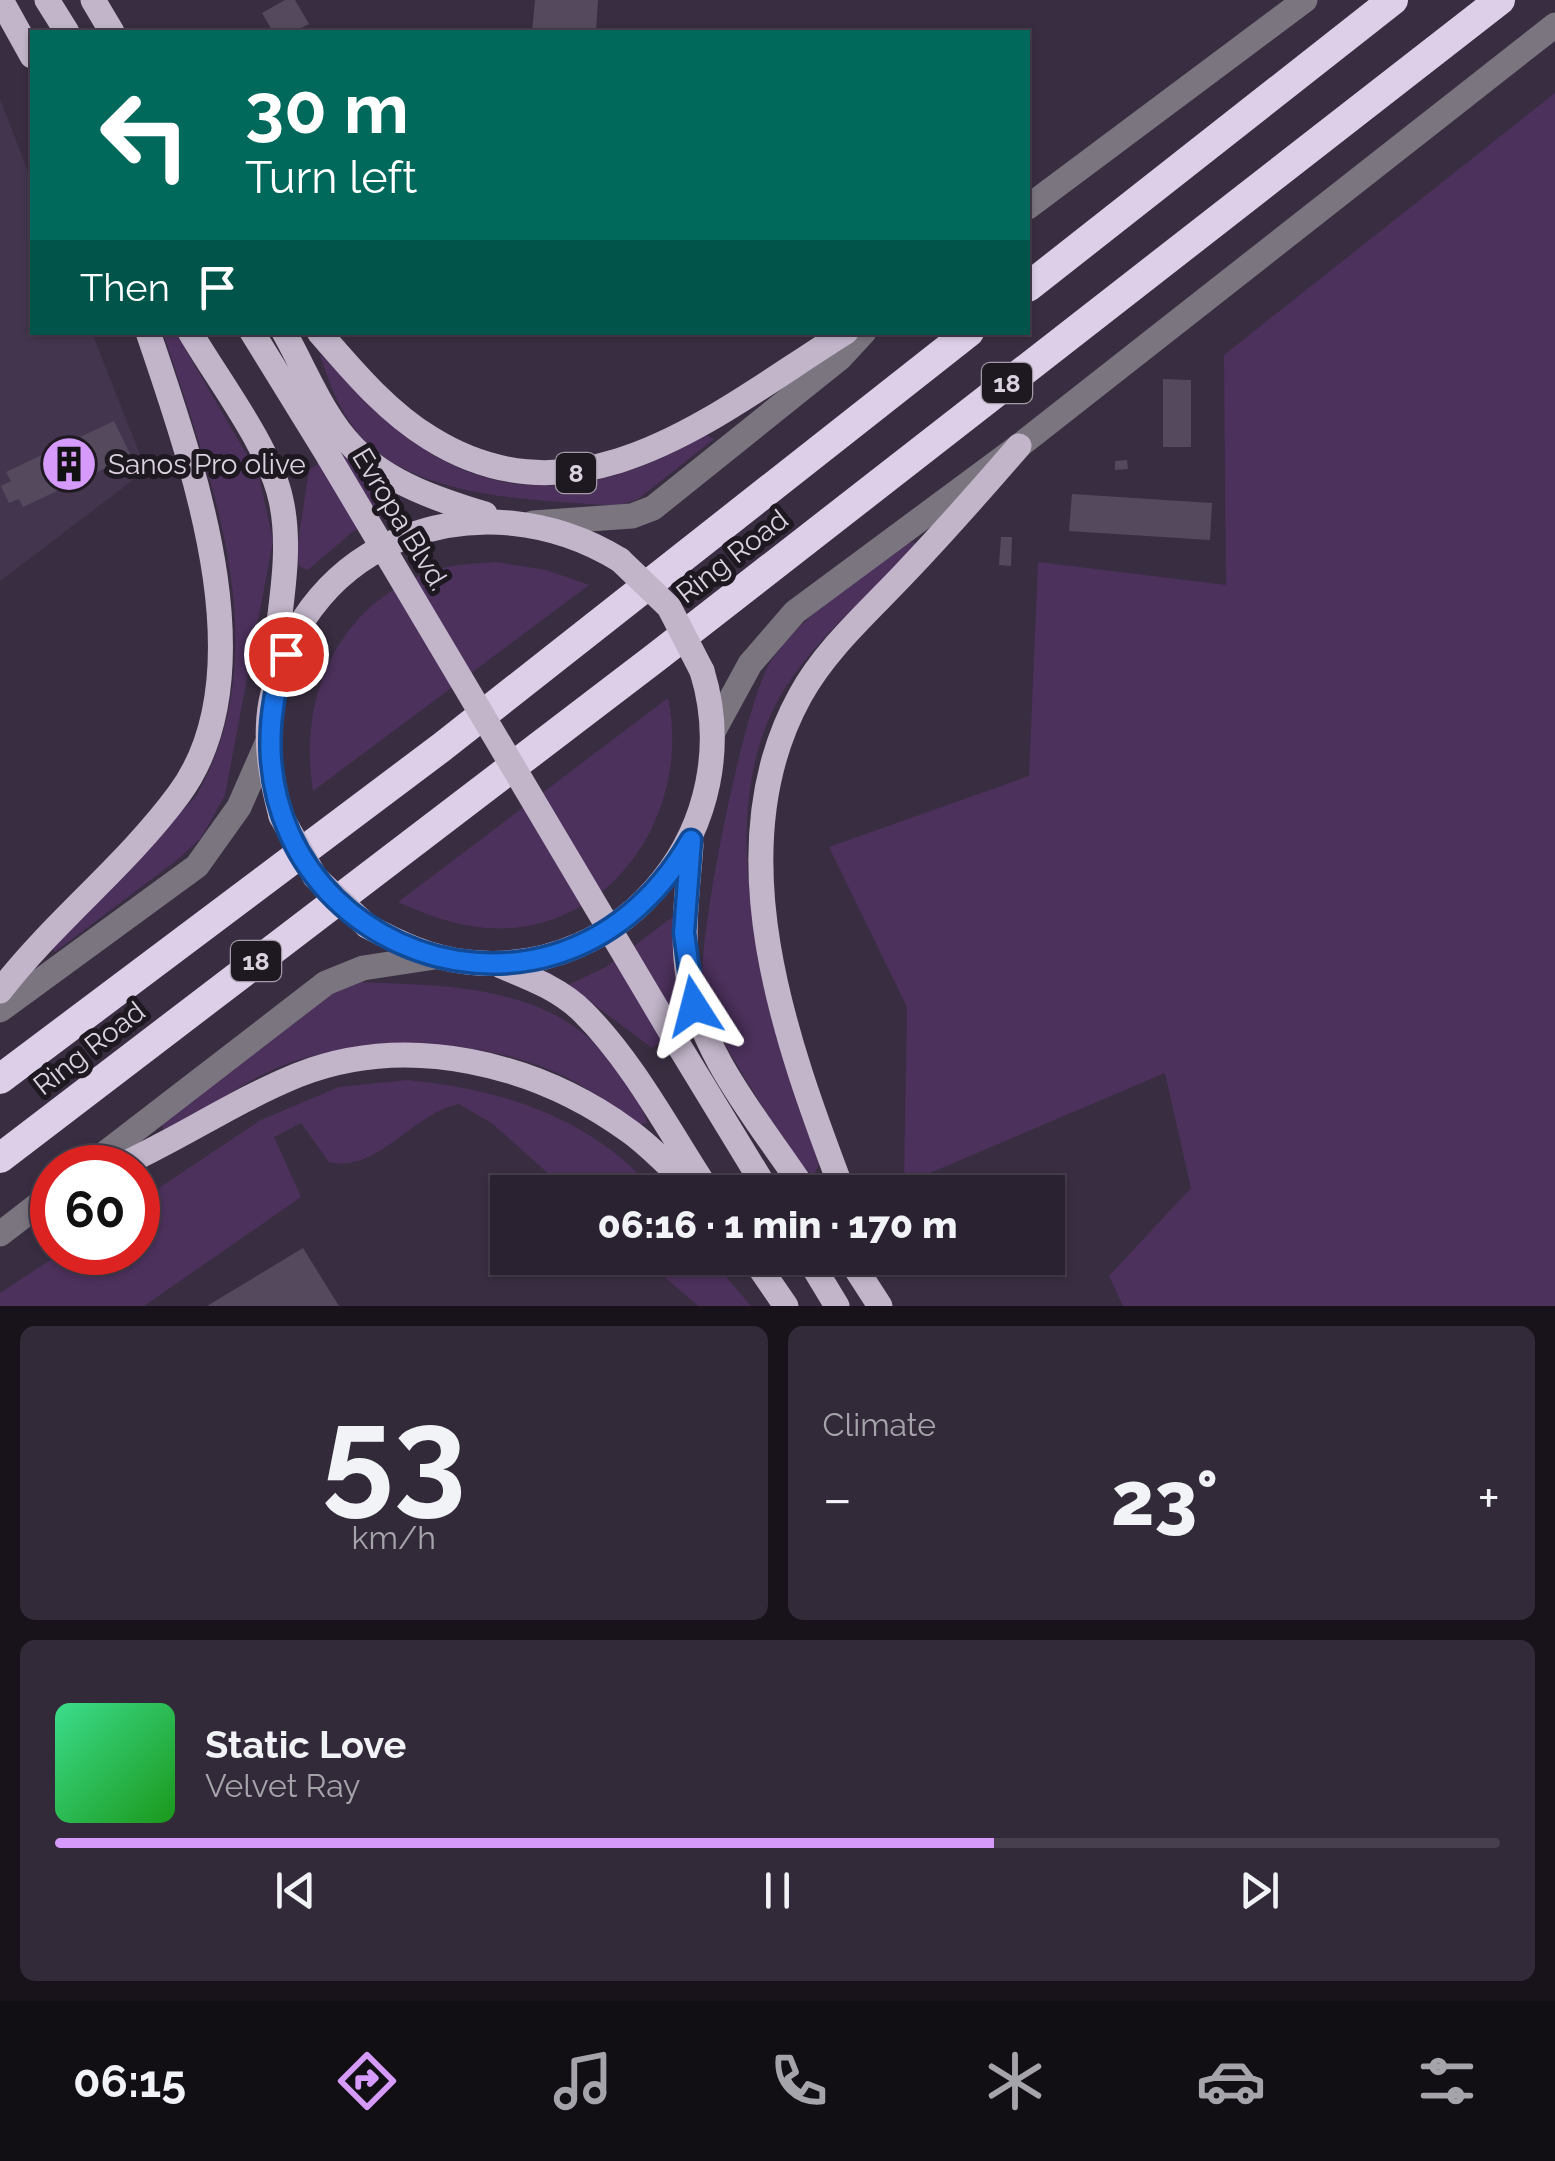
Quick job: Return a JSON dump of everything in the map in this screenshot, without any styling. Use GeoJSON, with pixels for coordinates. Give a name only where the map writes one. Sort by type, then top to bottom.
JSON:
{"type":"FeatureCollection","features":[{"type":"Feature","properties":{"kind":"highway"},"geometry":{"type":"LineString","coordinates":[[1030,285],[1393,0]]}},
{"type":"Feature","properties":{"kind":"highway","name":"Ring Road"},"geometry":{"type":"LineString","coordinates":[[0,1158],[669,646],[1500,0]]}},
{"type":"Feature","properties":{"kind":"highway","name":"Ring Road"},"geometry":{"type":"LineString","coordinates":[[0,1080],[456,736],[966,335]]}},
{"type":"Feature","properties":{"kind":"main road"},"geometry":{"type":"LineString","coordinates":[[47,0],[66,30]]}},
{"type":"Feature","properties":{"kind":"main road"},"geometry":{"type":"LineString","coordinates":[[93,0],[111,30]]}},
{"type":"Feature","properties":{"kind":"main road"},"geometry":{"type":"LineString","coordinates":[[3,5],[30,52]]}},
{"type":"Feature","properties":{"kind":"main road"},"geometry":{"type":"LineString","coordinates":[[0,991],[33,948],[152,828],[182,791],[216,701],[221,658],[207,538],[182,433],[149,335]]}},
{"type":"Feature","properties":{"kind":"main road"},"geometry":{"type":"LineString","coordinates":[[192,335],[270,467],[281,499],[283,577],[268,741],[280,816],[315,877],[367,926],[435,956],[496,964],[556,991],[582,1011],[616,1052],[699,1175]]}},
{"type":"Feature","properties":{"kind":"main road","name":"Evropa Blvd."},"geometry":{"type":"LineString","coordinates":[[254,335],[758,1175]]}},
{"type":"Feature","properties":{"kind":"main road","name":"Evropa Blvd."},"geometry":{"type":"LineString","coordinates":[[286,335],[352,447],[397,480],[437,500],[504,520]]}},
{"type":"Feature","properties":{"kind":"main road","name":"8"},"geometry":{"type":"LineString","coordinates":[[322,335],[394,411],[430,438],[498,467],[572,474],[616,465],[675,439],[841,335]]}},
{"type":"Feature","properties":{"kind":"main road"},"geometry":{"type":"LineString","coordinates":[[837,1175],[793,1058],[768,932],[760,856],[763,808],[774,757],[800,695],[845,635],[1020,446]]}},
{"type":"Feature","properties":{"kind":"main road"},"geometry":{"type":"LineString","coordinates":[[271,704],[286,654],[302,623],[347,572],[374,552],[420,531],[470,520],[532,523],[591,542],[620,560],[669,607],[702,672],[714,730],[709,789],[691,840],[658,889],[601,935],[568,951],[496,964]]}},
{"type":"Feature","properties":{"kind":"main road"},"geometry":{"type":"LineString","coordinates":[[691,840],[684,933],[694,1006],[709,1043],[795,1175]]}},
{"type":"Feature","properties":{"kind":"main road"},"geometry":{"type":"LineString","coordinates":[[160,1148],[242,1100],[302,1074],[355,1059],[405,1055],[521,1072],[576,1096],[632,1132],[678,1175]]}},
{"type":"Feature","properties":{"kind":"main road"},"geometry":{"type":"LineString","coordinates":[[765,1275],[786,1306]]}},
{"type":"Feature","properties":{"kind":"main road"},"geometry":{"type":"LineString","coordinates":[[818,1275],[837,1306]]}},
{"type":"Feature","properties":{"kind":"main road"},"geometry":{"type":"LineString","coordinates":[[861,1275],[884,1306]]}},
{"type":"Feature","properties":{"kind":"main road"},"geometry":{"type":"LineString","coordinates":[[874,1275],[884,1306]]}},
{"type":"Feature","properties":{"kind":"street"},"geometry":{"type":"LineString","coordinates":[[1030,205],[1305,0]]}},
{"type":"Feature","properties":{"kind":"street"},"geometry":{"type":"LineString","coordinates":[[714,730],[750,664],[776,630],[1020,446],[1555,25]]}},
{"type":"Feature","properties":{"kind":"street"},"geometry":{"type":"LineString","coordinates":[[532,523],[632,516],[653,508],[826,370],[861,335]]}},
{"type":"Feature","properties":{"kind":"street"},"geometry":{"type":"LineString","coordinates":[[0,1010],[197,866],[240,806],[268,741]]}},
{"type":"Feature","properties":{"kind":"street"},"geometry":{"type":"LineString","coordinates":[[116,1145],[326,983],[363,968],[435,956]]}},
{"type":"Feature","properties":{"kind":"street"},"geometry":{"type":"LineString","coordinates":[[0,1234],[30,1211]]}},
{"type":"Feature","properties":{"kind":"shaded area"},"geometry":{"type":"Polygon","coordinates":[[[1555,93],[1555,1306],[1123,1306],[1109,1276],[1191,1188],[1165,1073],[925,1175],[904,1175],[907,1007],[829,847],[1029,776],[1038,562],[1226,585],[1224,355],[1555,93]]]}},
{"type":"Feature","properties":{"kind":"shaded area"},"geometry":{"type":"Polygon","coordinates":[[[0,99],[30,177],[30,335],[93,335],[146,470],[0,581],[0,99]]]}},
{"type":"Feature","properties":{"kind":"shaded area"},"geometry":{"type":"Polygon","coordinates":[[[164,335],[177,335],[259,476],[273,541],[225,795],[201,838],[55,952],[52,947],[196,796],[221,740],[233,683],[235,624],[229,564],[200,446],[164,335]]]}},
{"type":"Feature","properties":{"kind":"shaded area"},"geometry":{"type":"Polygon","coordinates":[[[319,353],[419,446],[470,472],[504,482],[573,484],[641,466],[706,435],[714,439],[638,499],[618,506],[472,491],[403,468],[374,449],[346,416],[319,353]]]}},
{"type":"Feature","properties":{"kind":"shaded area"},"geometry":{"type":"Polygon","coordinates":[[[345,447],[371,479],[402,500],[403,506],[352,532],[308,570],[299,566],[297,549],[309,470],[345,447]]]}},
{"type":"Feature","properties":{"kind":"shaded area"},"geometry":{"type":"Polygon","coordinates":[[[908,542],[916,543],[915,549],[836,625],[794,675],[765,728],[750,788],[747,852],[752,917],[782,1048],[819,1165],[812,1175],[789,1147],[721,1038],[704,1002],[702,977],[723,830],[760,685],[771,661],[800,626],[908,542]]]}},
{"type":"Feature","properties":{"kind":"shaded area"},"geometry":{"type":"Polygon","coordinates":[[[496,562],[546,570],[589,585],[313,791],[312,721],[319,688],[350,629],[373,605],[401,585],[442,568],[496,562]]]}},
{"type":"Feature","properties":{"kind":"shaded area"},"geometry":{"type":"Polygon","coordinates":[[[668,698],[672,741],[667,783],[654,823],[633,859],[605,889],[571,912],[531,925],[486,928],[441,919],[398,902],[668,698]]]}},
{"type":"Feature","properties":{"kind":"shaded area"},"geometry":{"type":"Polygon","coordinates":[[[674,916],[694,1023],[652,1048],[568,985],[606,967],[674,916]]]}},
{"type":"Feature","properties":{"kind":"shaded area"},"geometry":{"type":"Polygon","coordinates":[[[357,982],[472,990],[543,1009],[574,1026],[602,1051],[626,1083],[647,1123],[640,1124],[577,1083],[525,1061],[463,1047],[399,1044],[336,1051],[287,1064],[170,1130],[163,1129],[161,1123],[339,985],[357,982]]]}},
{"type":"Feature","properties":{"kind":"shaded area"},"geometry":{"type":"Polygon","coordinates":[[[407,1080],[510,1100],[574,1126],[603,1144],[639,1175],[550,1175],[493,1124],[459,1104],[426,1118],[379,1151],[347,1163],[329,1162],[301,1123],[274,1137],[301,1197],[144,1306],[0,1306],[0,1293],[30,1273],[160,1275],[160,1187],[261,1120],[339,1087],[407,1080]]]}},
{"type":"Feature","properties":{"kind":"shaded area"},"geometry":{"type":"Polygon","coordinates":[[[662,1275],[725,1275],[751,1306],[698,1306],[662,1275]]]}},
{"type":"Feature","properties":{"kind":"building"},"geometry":{"type":"Polygon","coordinates":[[[285,0],[295,0],[309,24],[302,30],[272,30],[262,13],[285,0]]]}},
{"type":"Feature","properties":{"kind":"building"},"geometry":{"type":"Polygon","coordinates":[[[535,0],[598,0],[596,30],[532,30],[535,0]]]}},
{"type":"Feature","properties":{"kind":"building"},"geometry":{"type":"Polygon","coordinates":[[[1163,379],[1191,380],[1191,447],[1163,447],[1163,379]]]}},
{"type":"Feature","properties":{"kind":"building","name":"Sanos Pro olive"},"geometry":{"type":"Polygon","coordinates":[[[114,421],[131,456],[23,507],[19,499],[9,503],[1,486],[11,481],[6,472],[114,421]]]}},
{"type":"Feature","properties":{"kind":"building"},"geometry":{"type":"Polygon","coordinates":[[[1127,460],[1128,469],[1115,470],[1115,461],[1127,460]]]}},
{"type":"Feature","properties":{"kind":"building"},"geometry":{"type":"Polygon","coordinates":[[[1072,494],[1212,503],[1210,540],[1069,531],[1072,494]]]}},
{"type":"Feature","properties":{"kind":"building"},"geometry":{"type":"Polygon","coordinates":[[[1001,537],[1012,537],[1011,566],[999,565],[1001,537]]]}},
{"type":"Feature","properties":{"kind":"building"},"geometry":{"type":"Polygon","coordinates":[[[303,1248],[339,1306],[207,1306],[303,1248]]]}},
{"type":"Feature","properties":{"kind":"place","name":"Sanos Pro olive"},"geometry":{"type":"Point","coordinates":[69,464]}},
{"type":"Feature","properties":{"kind":"route"},"geometry":{"type":"LineString","coordinates":[[286,654],[271,704],[268,741],[280,816],[315,877],[352,914],[403,946],[435,956],[496,964],[533,960],[568,951],[632,915],[675,868],[691,840],[684,933],[694,1006]]}}]}
